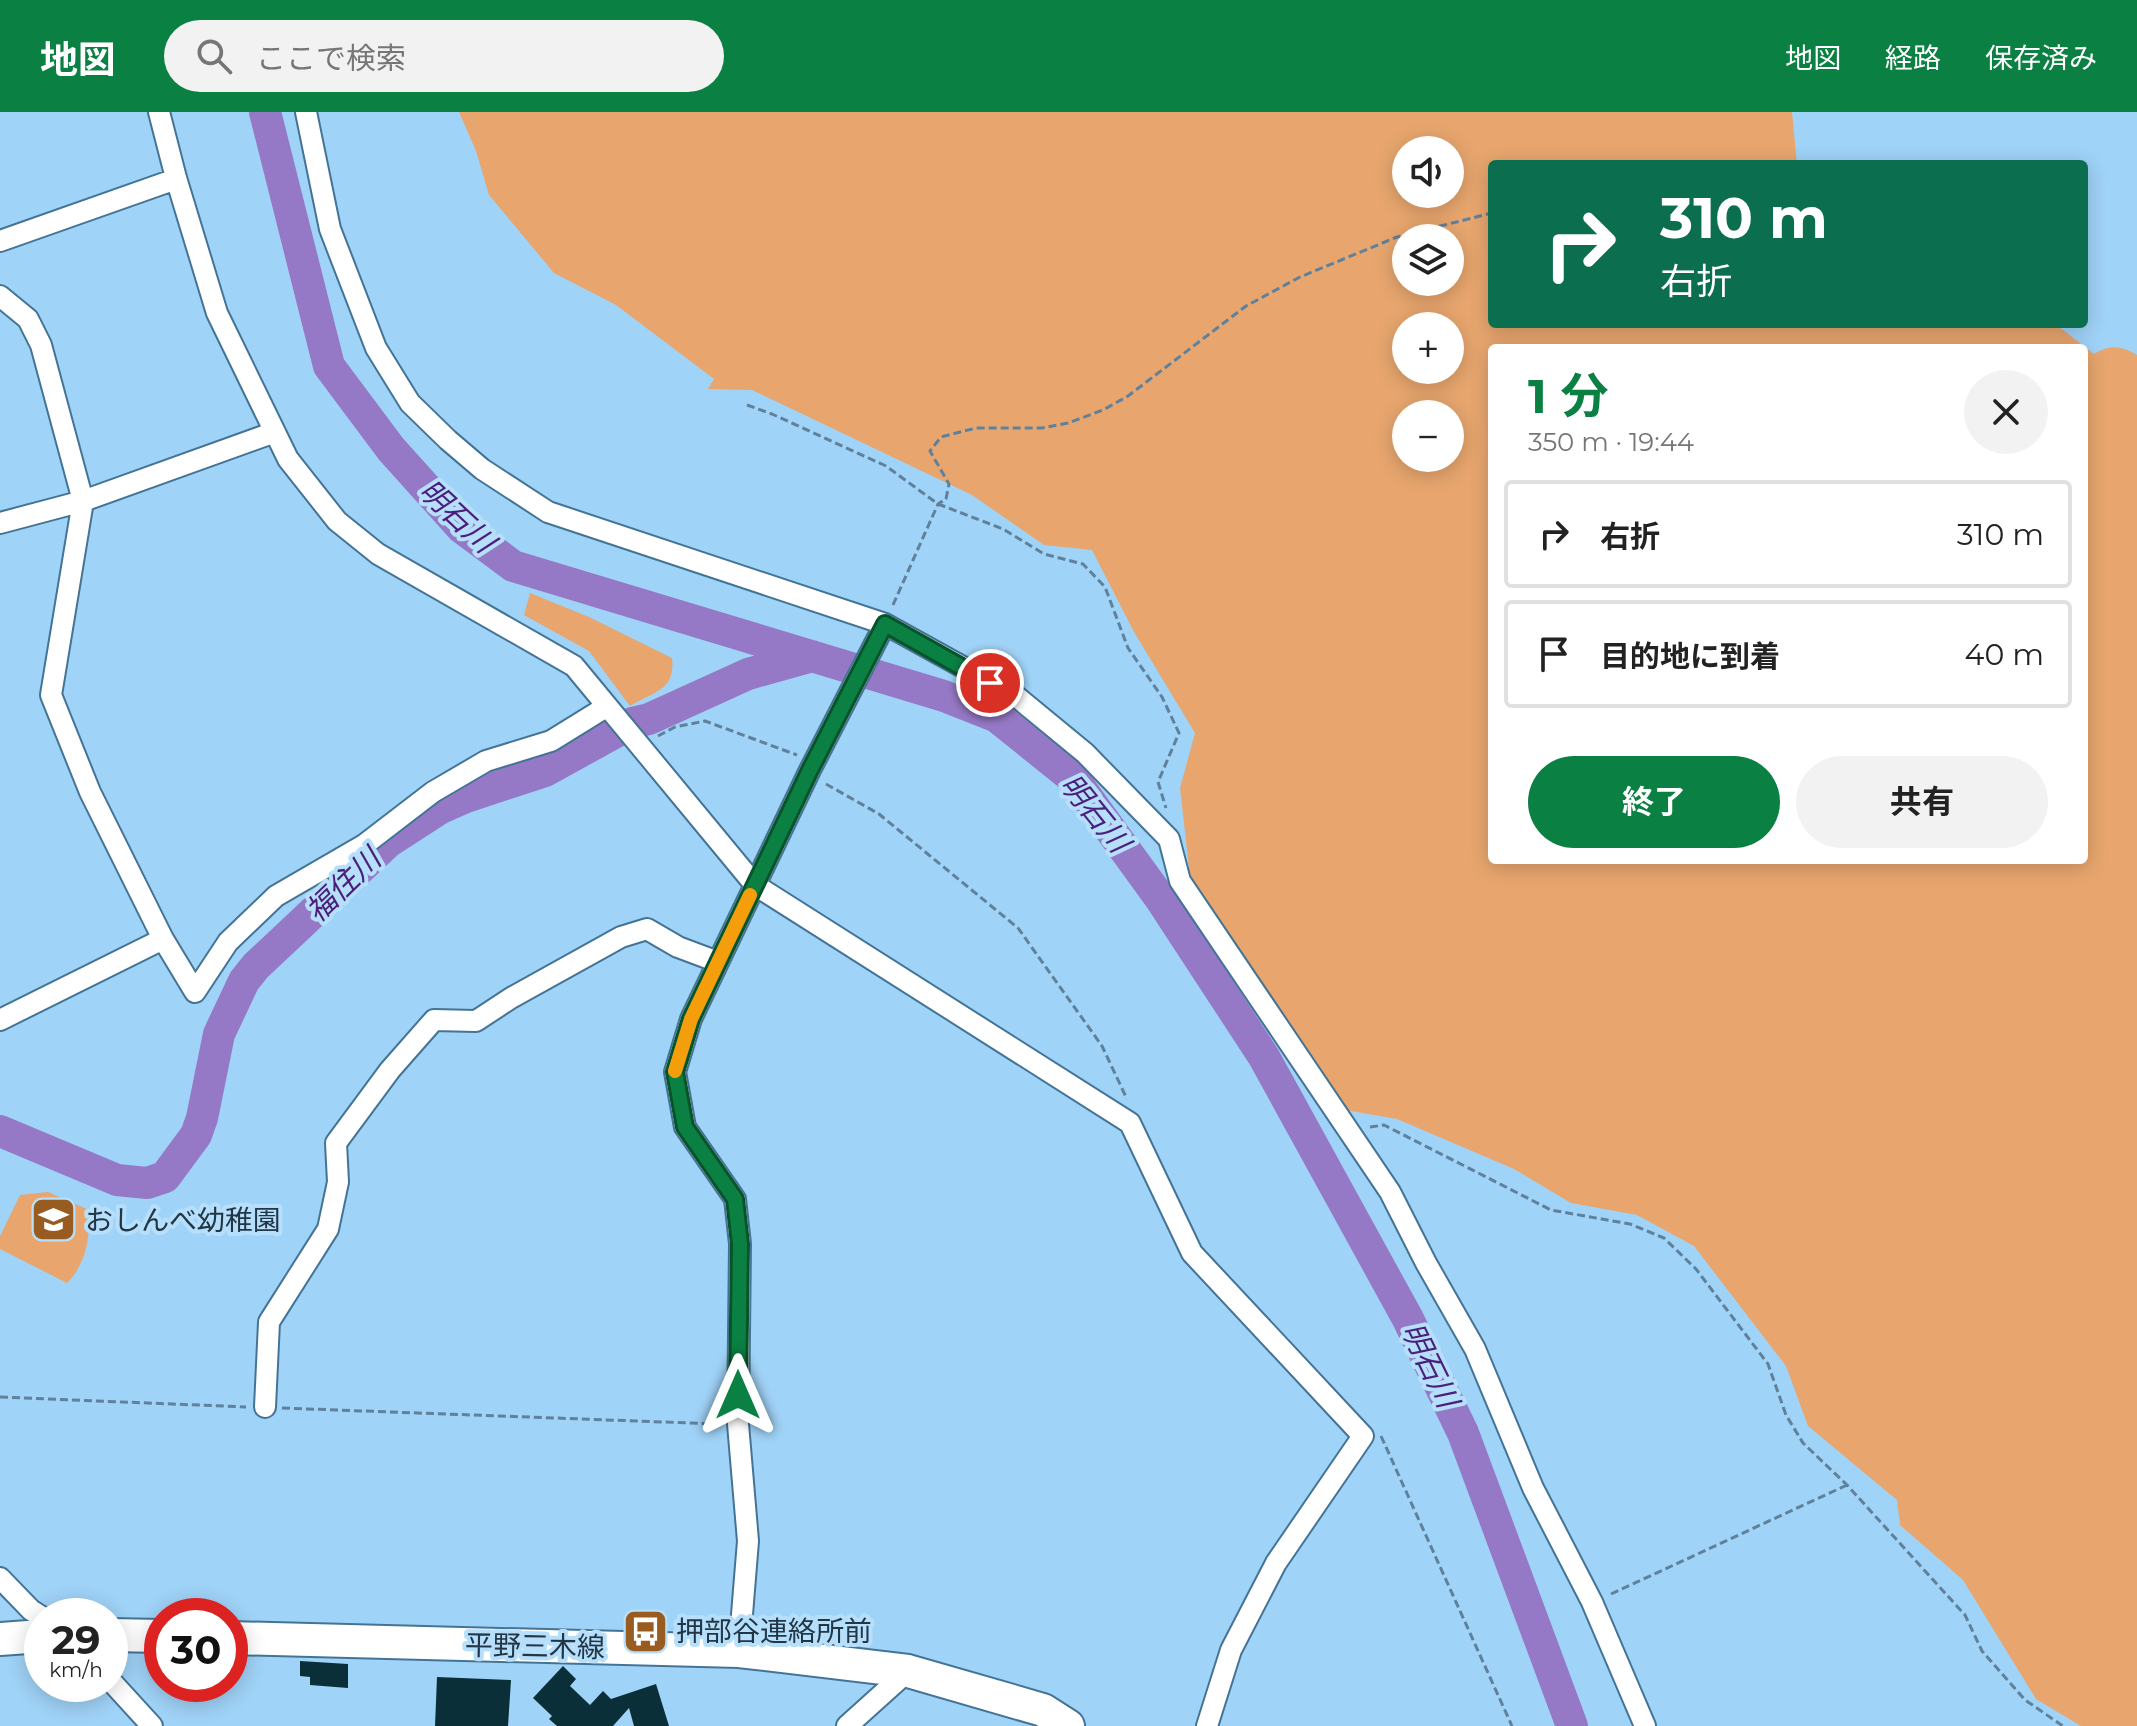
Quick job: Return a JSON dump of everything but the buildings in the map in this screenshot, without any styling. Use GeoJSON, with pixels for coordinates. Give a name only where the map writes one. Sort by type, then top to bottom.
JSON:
{"type":"FeatureCollection","features":[{"type":"Feature","properties":{"kind":"main road"},"geometry":{"type":"LineString","coordinates":[[0,1639],[24,1637]]}},
{"type":"Feature","properties":{"kind":"main road","name":"平野三木線"},"geometry":{"type":"LineString","coordinates":[[248,1638],[739,1651],[908,1671],[1043,1710],[1068,1726]]}},
{"type":"Feature","properties":{"kind":"street"},"geometry":{"type":"LineString","coordinates":[[159,112],[217,313],[288,459],[337,521],[378,554],[574,666],[755,885],[1130,1123],[1192,1253],[1363,1436],[1276,1563],[1231,1650],[1207,1726]]}},
{"type":"Feature","properties":{"kind":"street"},"geometry":{"type":"LineString","coordinates":[[306,112],[330,229],[376,348],[410,403],[482,469],[548,512],[885,624],[1017,697],[1085,753],[1169,839],[1180,881],[1390,1192],[1475,1349],[1533,1488],[1592,1602],[1645,1726]]}},
{"type":"Feature","properties":{"kind":"street"},"geometry":{"type":"LineString","coordinates":[[0,241],[176,179]]}},
{"type":"Feature","properties":{"kind":"street"},"geometry":{"type":"LineString","coordinates":[[0,296],[28,319],[41,345],[83,501],[51,695],[90,792],[163,939],[195,992],[228,942],[276,896],[364,845],[433,792],[486,761],[551,741],[606,707]]}},
{"type":"Feature","properties":{"kind":"street"},"geometry":{"type":"LineString","coordinates":[[0,523],[83,501],[275,432]]}},
{"type":"Feature","properties":{"kind":"street"},"geometry":{"type":"LineString","coordinates":[[739,1651],[748,1541],[738,1424],[740,1244],[735,1199],[685,1127],[675,1072],[691,1019],[810,770],[885,624]]}},
{"type":"Feature","properties":{"kind":"street"},"geometry":{"type":"LineString","coordinates":[[265,1407],[269,1322],[328,1229],[338,1182],[336,1143],[390,1070],[434,1020],[476,1021],[621,937],[647,929],[678,947],[718,962]]}},
{"type":"Feature","properties":{"kind":"street"},"geometry":{"type":"LineString","coordinates":[[0,1020],[163,939]]}},
{"type":"Feature","properties":{"kind":"street"},"geometry":{"type":"LineString","coordinates":[[0,1578],[24,1603]]}},
{"type":"Feature","properties":{"kind":"street"},"geometry":{"type":"LineString","coordinates":[[847,1726],[908,1671]]}},
{"type":"Feature","properties":{"kind":"street"},"geometry":{"type":"LineString","coordinates":[[128,1700],[152,1726]]}},
{"type":"Feature","properties":{"kind":"path"},"geometry":{"type":"LineString","coordinates":[[885,624],[938,504],[946,499],[949,484],[930,451],[941,437],[976,428],[1042,428],[1068,423],[1103,410],[1128,396],[1246,306],[1300,277],[1397,237],[1488,214]]}},
{"type":"Feature","properties":{"kind":"path"},"geometry":{"type":"LineString","coordinates":[[747,405],[886,466],[938,504],[1003,529],[1044,554],[1083,564],[1105,587],[1128,648],[1162,697],[1179,733],[1158,782],[1166,808],[1169,839]]}},
{"type":"Feature","properties":{"kind":"path"},"geometry":{"type":"LineString","coordinates":[[1348,1129],[1384,1125],[1551,1210],[1630,1224],[1664,1238],[1696,1269],[1768,1364],[1786,1415],[1803,1443],[1847,1485],[1965,1615],[1982,1651],[2025,1700],[2063,1726]]}},
{"type":"Feature","properties":{"kind":"path"},"geometry":{"type":"LineString","coordinates":[[0,1397],[738,1424]]}},
{"type":"Feature","properties":{"kind":"path"},"geometry":{"type":"LineString","coordinates":[[1592,1602],[1847,1485]]}},
{"type":"Feature","properties":{"kind":"shaded area"},"geometry":{"type":"Polygon","coordinates":[[[459,112],[1792,112],[1797,160],[1488,160],[1488,328],[2059,328],[2081,344],[1488,344],[1488,864],[2088,864],[2088,349],[2094,354],[2116,347],[2137,355],[2137,1726],[2081,1726],[2036,1699],[1963,1580],[1900,1525],[1897,1500],[1808,1426],[1786,1366],[1694,1246],[1637,1215],[1571,1203],[1514,1169],[1397,1119],[1345,1110],[1190,877],[1180,788],[1195,733],[1134,632],[1092,550],[1044,545],[972,495],[752,390],[708,389],[714,379],[616,305],[554,273],[489,195],[476,151],[459,112]]]}},
{"type":"Feature","properties":{"kind":"shaded area"},"geometry":{"type":"Polygon","coordinates":[[[530,593],[589,617],[672,658],[667,684],[630,706],[589,651],[524,615],[530,593]]]}},
{"type":"Feature","properties":{"kind":"shaded area"},"geometry":{"type":"Polygon","coordinates":[[[48,1192],[89,1210],[86,1249],[79,1267],[67,1283],[0,1249],[0,1236],[20,1195],[48,1192]]]}},
{"type":"Feature","properties":{"kind":"waterway","name":"明石川"},"geometry":{"type":"LineString","coordinates":[[265,112],[329,366],[391,449],[462,528],[513,566],[944,696],[997,717],[1073,778],[1160,898],[1264,1057],[1408,1319],[1463,1433],[1572,1726]]}},
{"type":"Feature","properties":{"kind":"waterway","name":"福住川"},"geometry":{"type":"LineString","coordinates":[[0,1131],[117,1180],[147,1183],[165,1177],[196,1135],[219,1034],[244,981],[256,966],[388,842],[439,809],[545,771],[632,723],[649,719],[748,674],[812,656]]}},
{"type":"Feature","properties":{"kind":"slow traffic"},"geometry":{"type":"LineString","coordinates":[[675,1071],[691,1019],[750,895]]}},
{"type":"Feature","properties":{"kind":"place","name":"おしんべ幼稚園"},"geometry":{"type":"Point","coordinates":[54,1220]}},
{"type":"Feature","properties":{"kind":"place","name":"押部谷連絡所前"},"geometry":{"type":"Point","coordinates":[645,1631]}},
{"type":"Feature","properties":{"kind":"route"},"geometry":{"type":"LineString","coordinates":[[738,1395],[740,1244],[735,1199],[685,1127],[675,1072],[691,1019],[810,770],[885,624],[990,683]]}}]}
